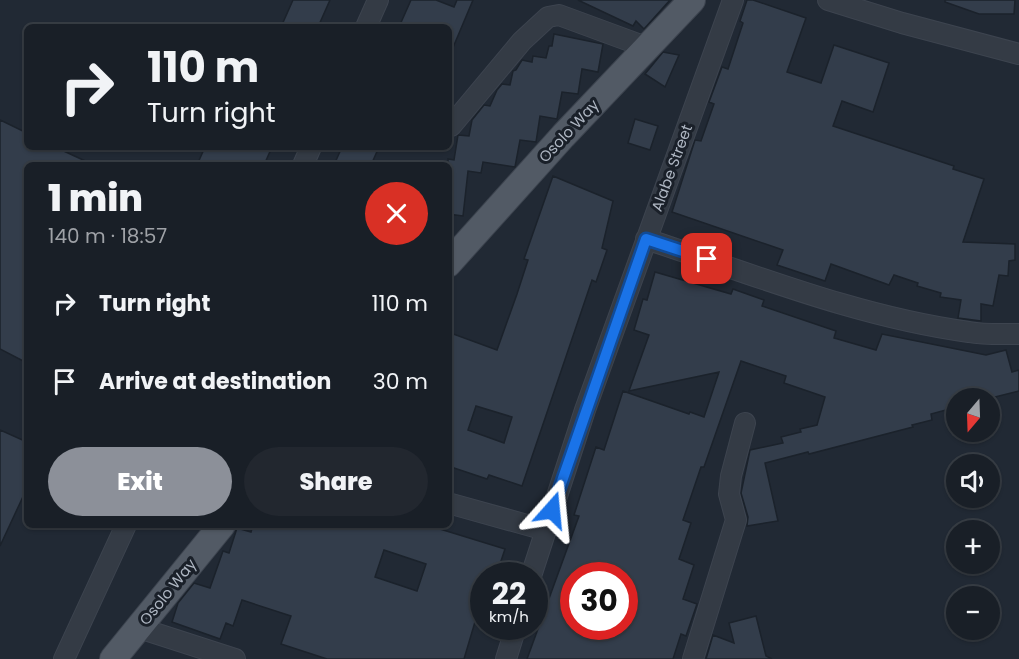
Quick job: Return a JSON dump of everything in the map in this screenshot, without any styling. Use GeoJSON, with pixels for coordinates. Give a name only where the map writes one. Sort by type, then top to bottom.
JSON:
{"type":"FeatureCollection","features":[{"type":"Feature","properties":{"kind":"main road","name":"Osolo Way"},"geometry":{"type":"LineString","coordinates":[[452,260],[692,0]]}},
{"type":"Feature","properties":{"kind":"main road","name":"Osolo Way"},"geometry":{"type":"LineString","coordinates":[[113,659],[220,528]]}},
{"type":"Feature","properties":{"kind":"street"},"geometry":{"type":"LineString","coordinates":[[367,24],[378,0]]}},
{"type":"Feature","properties":{"kind":"street","name":"Alabe Street"},"geometry":{"type":"LineString","coordinates":[[535,562],[585,410],[733,0]]}},
{"type":"Feature","properties":{"kind":"street"},"geometry":{"type":"LineString","coordinates":[[828,0],[902,23],[1019,54]]}},
{"type":"Feature","properties":{"kind":"street"},"geometry":{"type":"LineString","coordinates":[[452,125],[522,41],[548,17],[559,15],[646,48]]}},
{"type":"Feature","properties":{"kind":"street"},"geometry":{"type":"LineString","coordinates":[[646,239],[819,296],[908,322],[972,333],[1019,334]]}},
{"type":"Feature","properties":{"kind":"street"},"geometry":{"type":"LineString","coordinates":[[693,659],[736,520],[729,494],[731,476],[745,423]]}},
{"type":"Feature","properties":{"kind":"street"},"geometry":{"type":"LineString","coordinates":[[452,504],[545,530]]}},
{"type":"Feature","properties":{"kind":"street"},"geometry":{"type":"LineString","coordinates":[[64,659],[125,528]]}},
{"type":"Feature","properties":{"kind":"street"},"geometry":{"type":"LineString","coordinates":[[140,628],[235,659]]}},
{"type":"Feature","properties":{"kind":"street"},"geometry":{"type":"LineString","coordinates":[[507,659],[512,640]]}},
{"type":"Feature","properties":{"kind":"building"},"geometry":{"type":"Polygon","coordinates":[[[293,0],[330,0],[319,24],[282,24],[293,0]]]}},
{"type":"Feature","properties":{"kind":"building"},"geometry":{"type":"Polygon","coordinates":[[[411,0],[436,0],[454,7],[457,0],[473,0],[452,50],[452,24],[400,24],[411,0]]]}},
{"type":"Feature","properties":{"kind":"building"},"geometry":{"type":"Polygon","coordinates":[[[578,0],[670,0],[644,29],[636,21],[633,26],[578,0]]]}},
{"type":"Feature","properties":{"kind":"building"},"geometry":{"type":"Polygon","coordinates":[[[747,0],[806,18],[787,72],[821,83],[834,45],[889,63],[873,112],[842,101],[833,126],[954,166],[953,169],[984,179],[963,242],[1015,244],[1015,260],[1009,261],[1008,276],[999,275],[993,306],[981,304],[981,321],[958,318],[961,300],[940,297],[941,293],[917,286],[918,283],[894,275],[889,285],[831,264],[825,281],[777,265],[783,250],[672,212],[695,140],[701,141],[714,104],[709,102],[722,67],[728,69],[743,23],[740,21],[747,0]]]}},
{"type":"Feature","properties":{"kind":"building"},"geometry":{"type":"Polygon","coordinates":[[[945,0],[1015,0],[1014,14],[979,14],[945,2],[945,0]]]}},
{"type":"Feature","properties":{"kind":"building"},"geometry":{"type":"Polygon","coordinates":[[[554,34],[603,44],[598,72],[582,69],[578,94],[562,92],[557,119],[540,116],[536,142],[520,140],[515,167],[483,162],[481,173],[468,171],[463,216],[452,215],[452,162],[448,162],[448,159],[454,160],[458,135],[469,136],[472,120],[484,105],[490,106],[502,84],[510,85],[513,71],[522,60],[532,62],[533,56],[546,58],[549,46],[552,46],[554,34]]]}},
{"type":"Feature","properties":{"kind":"building"},"geometry":{"type":"Polygon","coordinates":[[[663,52],[679,55],[665,87],[645,74],[663,52]]]}},
{"type":"Feature","properties":{"kind":"building"},"geometry":{"type":"Polygon","coordinates":[[[635,119],[658,126],[650,150],[628,143],[635,119]]]}},
{"type":"Feature","properties":{"kind":"building"},"geometry":{"type":"Polygon","coordinates":[[[0,120],[24,132],[24,150],[62,150],[88,162],[24,162],[24,361],[0,349],[0,120]]]}},
{"type":"Feature","properties":{"kind":"building"},"geometry":{"type":"Polygon","coordinates":[[[204,150],[271,150],[265,162],[198,162],[204,150]]]}},
{"type":"Feature","properties":{"kind":"building"},"geometry":{"type":"Polygon","coordinates":[[[341,150],[378,150],[372,162],[335,162],[341,150]]]}},
{"type":"Feature","properties":{"kind":"building"},"geometry":{"type":"Polygon","coordinates":[[[553,176],[613,201],[602,248],[607,250],[596,282],[592,280],[522,486],[489,475],[487,479],[452,467],[452,333],[497,350],[528,260],[524,259],[553,176]],[[476,406],[468,430],[504,443],[512,417],[476,406]]]}},
{"type":"Feature","properties":{"kind":"building"},"geometry":{"type":"Polygon","coordinates":[[[655,272],[731,294],[733,289],[764,300],[762,306],[836,331],[834,338],[876,350],[882,334],[986,355],[1006,350],[1012,372],[1019,370],[1019,391],[1000,396],[1000,388],[946,388],[946,410],[931,414],[932,420],[809,454],[808,452],[765,463],[778,521],[747,526],[748,517],[741,493],[750,450],[783,443],[781,437],[817,425],[825,397],[784,383],[786,376],[741,361],[683,520],[691,523],[679,559],[694,565],[683,599],[697,604],[686,636],[681,634],[673,659],[527,659],[534,640],[548,640],[548,601],[560,568],[560,640],[638,640],[638,562],[562,562],[579,516],[574,515],[596,447],[604,450],[623,391],[704,417],[719,372],[629,391],[649,335],[634,330],[643,299],[647,300],[655,272]]]}},
{"type":"Feature","properties":{"kind":"building"},"geometry":{"type":"Polygon","coordinates":[[[0,430],[24,441],[24,494],[0,546],[0,430]]]}},
{"type":"Feature","properties":{"kind":"building"},"geometry":{"type":"Polygon","coordinates":[[[237,528],[251,532],[252,528],[437,528],[505,549],[501,562],[470,562],[470,639],[464,659],[327,659],[281,644],[291,616],[242,600],[233,626],[226,623],[220,639],[172,622],[178,603],[194,583],[210,588],[223,551],[229,553],[237,528]],[[384,550],[375,577],[417,591],[426,564],[384,550]]]}},
{"type":"Feature","properties":{"kind":"building"},"geometry":{"type":"Polygon","coordinates":[[[756,616],[766,656],[772,659],[706,659],[713,635],[734,643],[729,623],[756,616]]]}},
{"type":"Feature","properties":{"kind":"route"},"geometry":{"type":"LineString","coordinates":[[552,510],[646,239],[707,259]]}}]}
